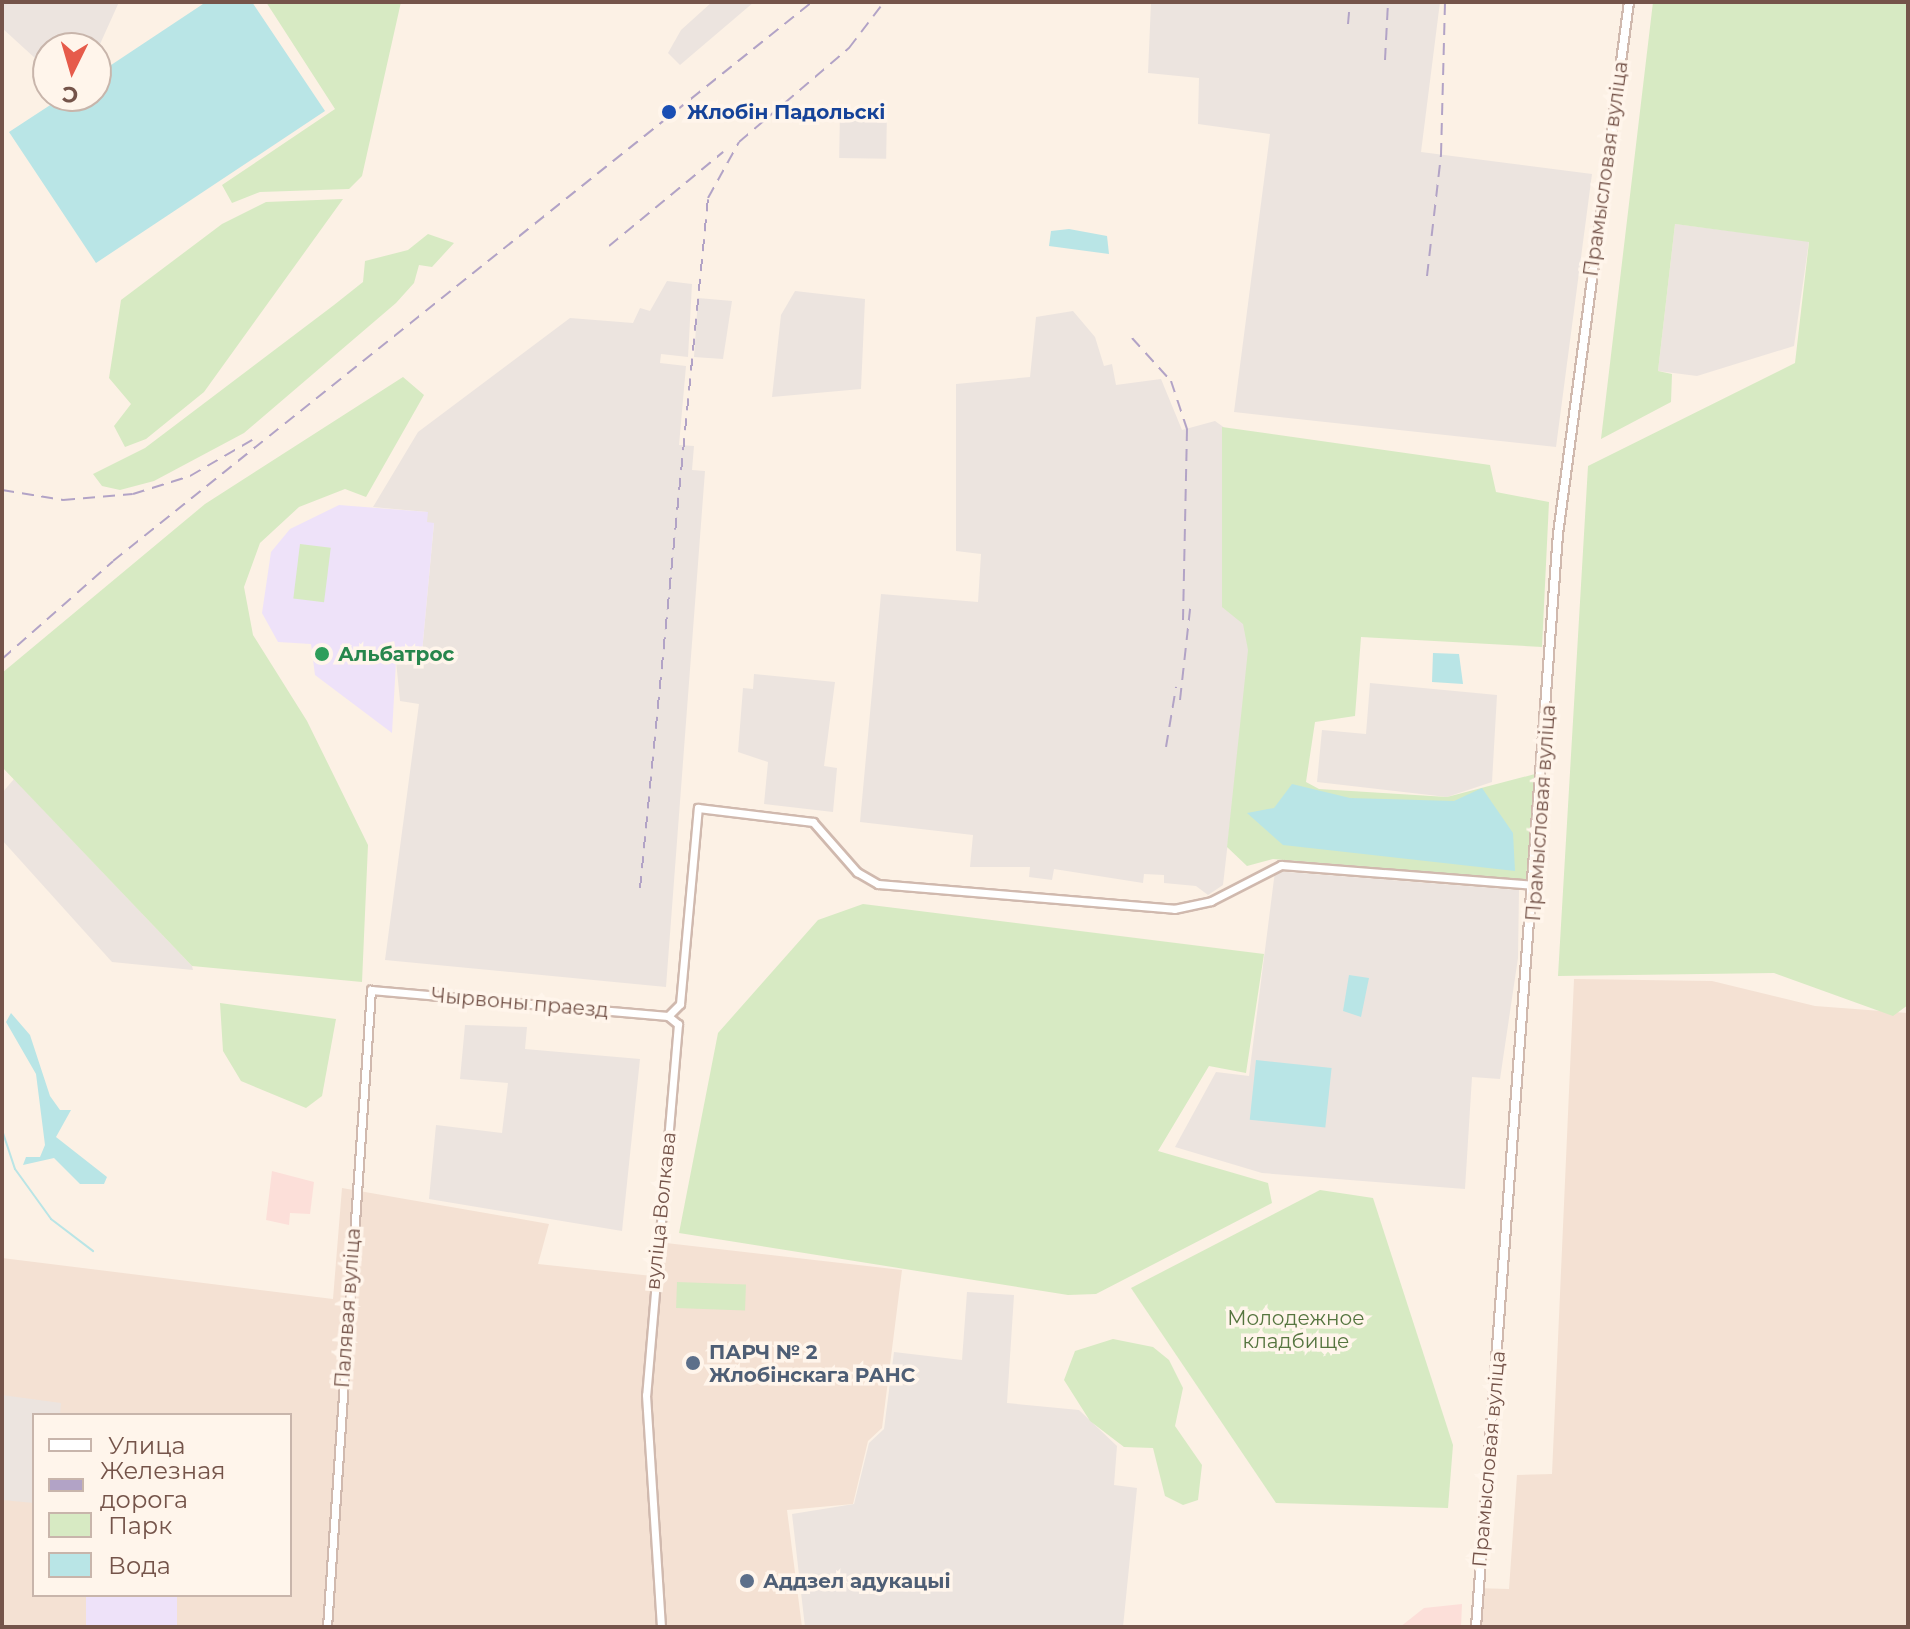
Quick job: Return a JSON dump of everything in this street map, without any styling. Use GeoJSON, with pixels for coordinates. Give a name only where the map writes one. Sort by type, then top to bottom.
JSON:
{"type":"FeatureCollection","features":[{"type":"Feature","properties":{"kind":"main road","name":"Прамысловая вуліца"},"geometry":{"type":"LineString","coordinates":[[1476,1627],[1535,885],[1558,534],[1629,2]]}},
{"type":"Feature","properties":{"kind":"street"},"geometry":{"type":"LineString","coordinates":[[668,1016],[680,1004],[698,808],[813,822],[857,872],[878,884],[1174,909],[1211,901],[1281,865],[1535,885]]}},
{"type":"Feature","properties":{"kind":"street","name":"Чырвоны праезд"},"geometry":{"type":"LineString","coordinates":[[371,990],[668,1016]]}},
{"type":"Feature","properties":{"kind":"street","name":"Палявая вуліца"},"geometry":{"type":"LineString","coordinates":[[327,1627],[371,990]]}},
{"type":"Feature","properties":{"kind":"street","name":"вуліца Волкава"},"geometry":{"type":"LineString","coordinates":[[661,1627],[646,1395],[678,1032],[668,1016]]}},
{"type":"Feature","properties":{"kind":"shaded area"},"geometry":{"type":"Polygon","coordinates":[[[2,2],[119,2],[105,32],[32,32],[32,55],[2,28],[2,2]]]}},
{"type":"Feature","properties":{"kind":"shaded area"},"geometry":{"type":"Polygon","coordinates":[[[712,2],[754,2],[680,65],[668,53],[681,30],[712,2]]]}},
{"type":"Feature","properties":{"kind":"shaded area"},"geometry":{"type":"Polygon","coordinates":[[[1151,2],[1440,2],[1421,152],[1592,174],[1556,447],[1234,412],[1270,134],[1198,124],[1199,78],[1148,73],[1151,2]]]}},
{"type":"Feature","properties":{"kind":"shaded area"},"geometry":{"type":"Polygon","coordinates":[[[840,110],[887,111],[886,159],[839,158],[840,110]]]}},
{"type":"Feature","properties":{"kind":"shaded area"},"geometry":{"type":"Polygon","coordinates":[[[1675,224],[1809,241],[1794,346],[1697,376],[1658,371],[1675,224]]]}},
{"type":"Feature","properties":{"kind":"shaded area"},"geometry":{"type":"Polygon","coordinates":[[[667,281],[692,284],[688,357],[661,354],[660,363],[686,366],[679,445],[694,446],[692,470],[705,471],[666,987],[385,960],[419,704],[400,701],[396,661],[421,663],[434,523],[427,523],[427,512],[373,507],[418,432],[570,318],[633,323],[640,308],[650,311],[667,281]]]}},
{"type":"Feature","properties":{"kind":"shaded area"},"geometry":{"type":"Polygon","coordinates":[[[795,291],[865,299],[861,389],[772,397],[781,315],[795,291]]]}},
{"type":"Feature","properties":{"kind":"shaded area"},"geometry":{"type":"Polygon","coordinates":[[[698,298],[732,301],[723,359],[694,357],[698,298]]]}},
{"type":"Feature","properties":{"kind":"shaded area"},"geometry":{"type":"Polygon","coordinates":[[[1073,311],[1095,337],[1104,366],[1112,364],[1116,385],[1161,379],[1182,430],[1215,421],[1229,431],[1254,614],[1223,885],[1208,895],[1196,886],[1164,883],[1164,875],[1144,874],[1143,883],[1054,869],[1052,880],[1029,877],[1030,867],[970,867],[973,835],[860,822],[881,594],[978,602],[981,554],[956,551],[956,384],[1030,377],[1036,317],[1073,311]]]}},
{"type":"Feature","properties":{"kind":"shaded area"},"geometry":{"type":"Polygon","coordinates":[[[339,505],[428,512],[427,522],[434,523],[421,663],[396,662],[392,733],[315,675],[311,644],[278,642],[262,613],[271,552],[290,529],[339,505]]]}},
{"type":"Feature","properties":{"kind":"shaded area"},"geometry":{"type":"Polygon","coordinates":[[[754,674],[835,682],[824,766],[837,768],[833,812],[764,804],[768,762],[738,752],[743,688],[753,689],[754,674]]]}},
{"type":"Feature","properties":{"kind":"shaded area"},"geometry":{"type":"Polygon","coordinates":[[[1370,683],[1497,695],[1492,782],[1447,797],[1317,782],[1322,730],[1366,734],[1370,683]]]}},
{"type":"Feature","properties":{"kind":"shaded area"},"geometry":{"type":"Polygon","coordinates":[[[14,779],[193,970],[112,962],[2,840],[2,793],[14,779]]]}},
{"type":"Feature","properties":{"kind":"shaded area"},"geometry":{"type":"Polygon","coordinates":[[[1275,871],[1519,890],[1518,958],[1500,1079],[1472,1077],[1465,1189],[1262,1173],[1175,1147],[1216,1072],[1249,1076],[1275,871]]]}},
{"type":"Feature","properties":{"kind":"shaded area"},"geometry":{"type":"Polygon","coordinates":[[[1574,979],[1712,981],[1815,1006],[1908,1013],[1908,1627],[1471,1627],[1474,1588],[1509,1589],[1517,1475],[1552,1474],[1574,979]]]}},
{"type":"Feature","properties":{"kind":"shaded area"},"geometry":{"type":"Polygon","coordinates":[[[465,1025],[527,1027],[525,1049],[640,1059],[622,1231],[429,1199],[436,1125],[502,1133],[508,1083],[460,1079],[465,1025]]]}},
{"type":"Feature","properties":{"kind":"shaded area"},"geometry":{"type":"Polygon","coordinates":[[[272,1171],[314,1182],[310,1214],[290,1213],[289,1225],[266,1220],[272,1171]]]}},
{"type":"Feature","properties":{"kind":"shaded area"},"geometry":{"type":"Polygon","coordinates":[[[342,1188],[549,1224],[538,1264],[662,1277],[666,1243],[902,1270],[882,1428],[868,1441],[853,1504],[787,1510],[802,1627],[2,1627],[2,1258],[333,1299],[342,1188]]]}},
{"type":"Feature","properties":{"kind":"shaded area"},"geometry":{"type":"Polygon","coordinates":[[[967,1292],[1014,1295],[1007,1403],[1079,1410],[1117,1446],[1114,1485],[1137,1488],[1123,1627],[805,1627],[792,1514],[854,1504],[869,1443],[884,1429],[894,1352],[962,1360],[967,1292]]]}},
{"type":"Feature","properties":{"kind":"shaded area"},"geometry":{"type":"Polygon","coordinates":[[[2,1395],[61,1403],[60,1413],[32,1413],[32,1503],[2,1500],[2,1395]]]}},
{"type":"Feature","properties":{"kind":"shaded area"},"geometry":{"type":"Polygon","coordinates":[[[86,1597],[177,1597],[177,1627],[86,1627],[86,1597]]]}},
{"type":"Feature","properties":{"kind":"shaded area"},"geometry":{"type":"Polygon","coordinates":[[[1462,1604],[1461,1627],[1400,1627],[1424,1608],[1462,1604]]]}},
{"type":"Feature","properties":{"kind":"green space"},"geometry":{"type":"Polygon","coordinates":[[[266,2],[401,2],[362,176],[349,189],[260,192],[232,203],[222,185],[335,109],[266,2]]]}},
{"type":"Feature","properties":{"kind":"green space"},"geometry":{"type":"Polygon","coordinates":[[[1653,2],[1908,2],[1908,1005],[1893,1016],[1774,973],[1558,976],[1588,466],[1795,363],[1809,242],[1675,224],[1658,371],[1672,374],[1671,402],[1601,439],[1653,2]]]}},
{"type":"Feature","properties":{"kind":"green space"},"geometry":{"type":"Polygon","coordinates":[[[343,199],[204,392],[146,439],[125,447],[114,426],[131,404],[109,378],[121,300],[222,224],[266,202],[343,199]]]}},
{"type":"Feature","properties":{"kind":"green space"},"geometry":{"type":"Polygon","coordinates":[[[428,234],[454,243],[432,267],[419,265],[414,283],[396,303],[244,433],[154,481],[120,490],[102,486],[93,474],[145,448],[334,305],[363,282],[365,261],[408,250],[428,234]]]}},
{"type":"Feature","properties":{"kind":"green space"},"geometry":{"type":"Polygon","coordinates":[[[403,377],[424,395],[366,497],[345,489],[299,507],[260,543],[244,587],[253,635],[307,721],[368,845],[362,982],[192,966],[2,767],[2,673],[205,504],[403,377]]]}},
{"type":"Feature","properties":{"kind":"green space"},"geometry":{"type":"Polygon","coordinates":[[[1222,427],[1490,465],[1496,492],[1549,502],[1542,647],[1361,637],[1355,716],[1315,722],[1306,782],[1319,789],[1447,797],[1535,774],[1526,880],[1273,859],[1247,866],[1227,847],[1248,650],[1243,624],[1222,607],[1222,427]]]}},
{"type":"Feature","properties":{"kind":"green space"},"geometry":{"type":"Polygon","coordinates":[[[300,544],[331,548],[324,602],[293,599],[300,544]]]}},
{"type":"Feature","properties":{"kind":"green space"},"geometry":{"type":"Polygon","coordinates":[[[863,904],[1264,954],[1246,1073],[1209,1066],[1158,1151],[1268,1183],[1272,1203],[1096,1294],[1068,1295],[679,1233],[718,1033],[818,920],[863,904]]]}},
{"type":"Feature","properties":{"kind":"green space"},"geometry":{"type":"Polygon","coordinates":[[[220,1003],[336,1019],[322,1096],[306,1108],[241,1081],[223,1051],[220,1003]]]}},
{"type":"Feature","properties":{"kind":"green space","name":"Молодежное кладбище"},"geometry":{"type":"Polygon","coordinates":[[[1320,1190],[1373,1198],[1453,1445],[1448,1508],[1276,1503],[1131,1288],[1320,1190]]]}},
{"type":"Feature","properties":{"kind":"green space"},"geometry":{"type":"Polygon","coordinates":[[[677,1282],[746,1284],[745,1310],[676,1308],[677,1282]]]}},
{"type":"Feature","properties":{"kind":"green space"},"geometry":{"type":"Polygon","coordinates":[[[1113,1339],[1153,1347],[1169,1360],[1183,1388],[1175,1426],[1202,1465],[1198,1500],[1183,1505],[1165,1496],[1153,1448],[1124,1447],[1090,1421],[1064,1380],[1075,1351],[1113,1339]]]}},
{"type":"Feature","properties":{"kind":"water"},"geometry":{"type":"Polygon","coordinates":[[[206,2],[252,2],[325,111],[96,263],[9,132],[40,112],[112,112],[112,64],[206,2]]]}},
{"type":"Feature","properties":{"kind":"water"},"geometry":{"type":"Polygon","coordinates":[[[1069,229],[1107,236],[1109,254],[1049,246],[1051,231],[1069,229]]]}},
{"type":"Feature","properties":{"kind":"water"},"geometry":{"type":"Polygon","coordinates":[[[1433,653],[1459,654],[1463,684],[1432,682],[1433,653]]]}},
{"type":"Feature","properties":{"kind":"water"},"geometry":{"type":"Polygon","coordinates":[[[1292,784],[1350,798],[1454,801],[1482,788],[1513,833],[1515,871],[1283,845],[1247,813],[1274,808],[1292,784]]]}},
{"type":"Feature","properties":{"kind":"water"},"geometry":{"type":"Polygon","coordinates":[[[1349,975],[1369,978],[1361,1017],[1343,1011],[1349,975]]]}},
{"type":"Feature","properties":{"kind":"water"},"geometry":{"type":"Polygon","coordinates":[[[11,1013],[30,1035],[50,1096],[60,1110],[71,1110],[56,1137],[107,1177],[104,1184],[80,1184],[54,1158],[23,1165],[26,1157],[40,1157],[45,1145],[36,1074],[6,1022],[11,1013]]]}},
{"type":"Feature","properties":{"kind":"water"},"geometry":{"type":"Polygon","coordinates":[[[1256,1060],[1332,1068],[1325,1128],[1250,1120],[1256,1060]]]}},
{"type":"Feature","properties":{"kind":"waterway"},"geometry":{"type":"LineString","coordinates":[[2,1130],[15,1169],[51,1219],[93,1251]]}},
{"type":"Feature","properties":{"kind":"railway"},"geometry":{"type":"LineString","coordinates":[[2,659],[113,561],[812,2]]}},
{"type":"Feature","properties":{"kind":"railway"},"geometry":{"type":"LineString","coordinates":[[640,888],[708,198],[739,142],[849,48],[884,2]]}},
{"type":"Feature","properties":{"kind":"railway"},"geometry":{"type":"LineString","coordinates":[[1348,24],[1350,2]]}},
{"type":"Feature","properties":{"kind":"railway"},"geometry":{"type":"LineString","coordinates":[[1385,60],[1388,2]]}},
{"type":"Feature","properties":{"kind":"railway"},"geometry":{"type":"LineString","coordinates":[[1427,276],[1441,155],[1445,2]]}},
{"type":"Feature","properties":{"kind":"railway"},"geometry":{"type":"LineString","coordinates":[[609,246],[723,152]]}},
{"type":"Feature","properties":{"kind":"railway"},"geometry":{"type":"LineString","coordinates":[[1132,338],[1171,381],[1187,429],[1183,620]]}},
{"type":"Feature","properties":{"kind":"railway"},"geometry":{"type":"LineString","coordinates":[[2,490],[63,500],[133,494],[190,476],[252,440]]}},
{"type":"Feature","properties":{"kind":"railway"},"geometry":{"type":"LineString","coordinates":[[1180,700],[1190,609]]}},
{"type":"Feature","properties":{"kind":"railway"},"geometry":{"type":"LineString","coordinates":[[1166,747],[1176,687]]}},
{"type":"Feature","properties":{"kind":"place","name":"Жлобін Падольскі"},"geometry":{"type":"Point","coordinates":[669,112]}},
{"type":"Feature","properties":{"kind":"place","name":"Альбатрос"},"geometry":{"type":"Point","coordinates":[322,654]}},
{"type":"Feature","properties":{"kind":"place","name":"ПАРЧ № 2 Жлобінскага РАНС"},"geometry":{"type":"Point","coordinates":[693,1363]}},
{"type":"Feature","properties":{"kind":"place","name":"Аддзел адукацыі"},"geometry":{"type":"Point","coordinates":[747,1581]}}]}
